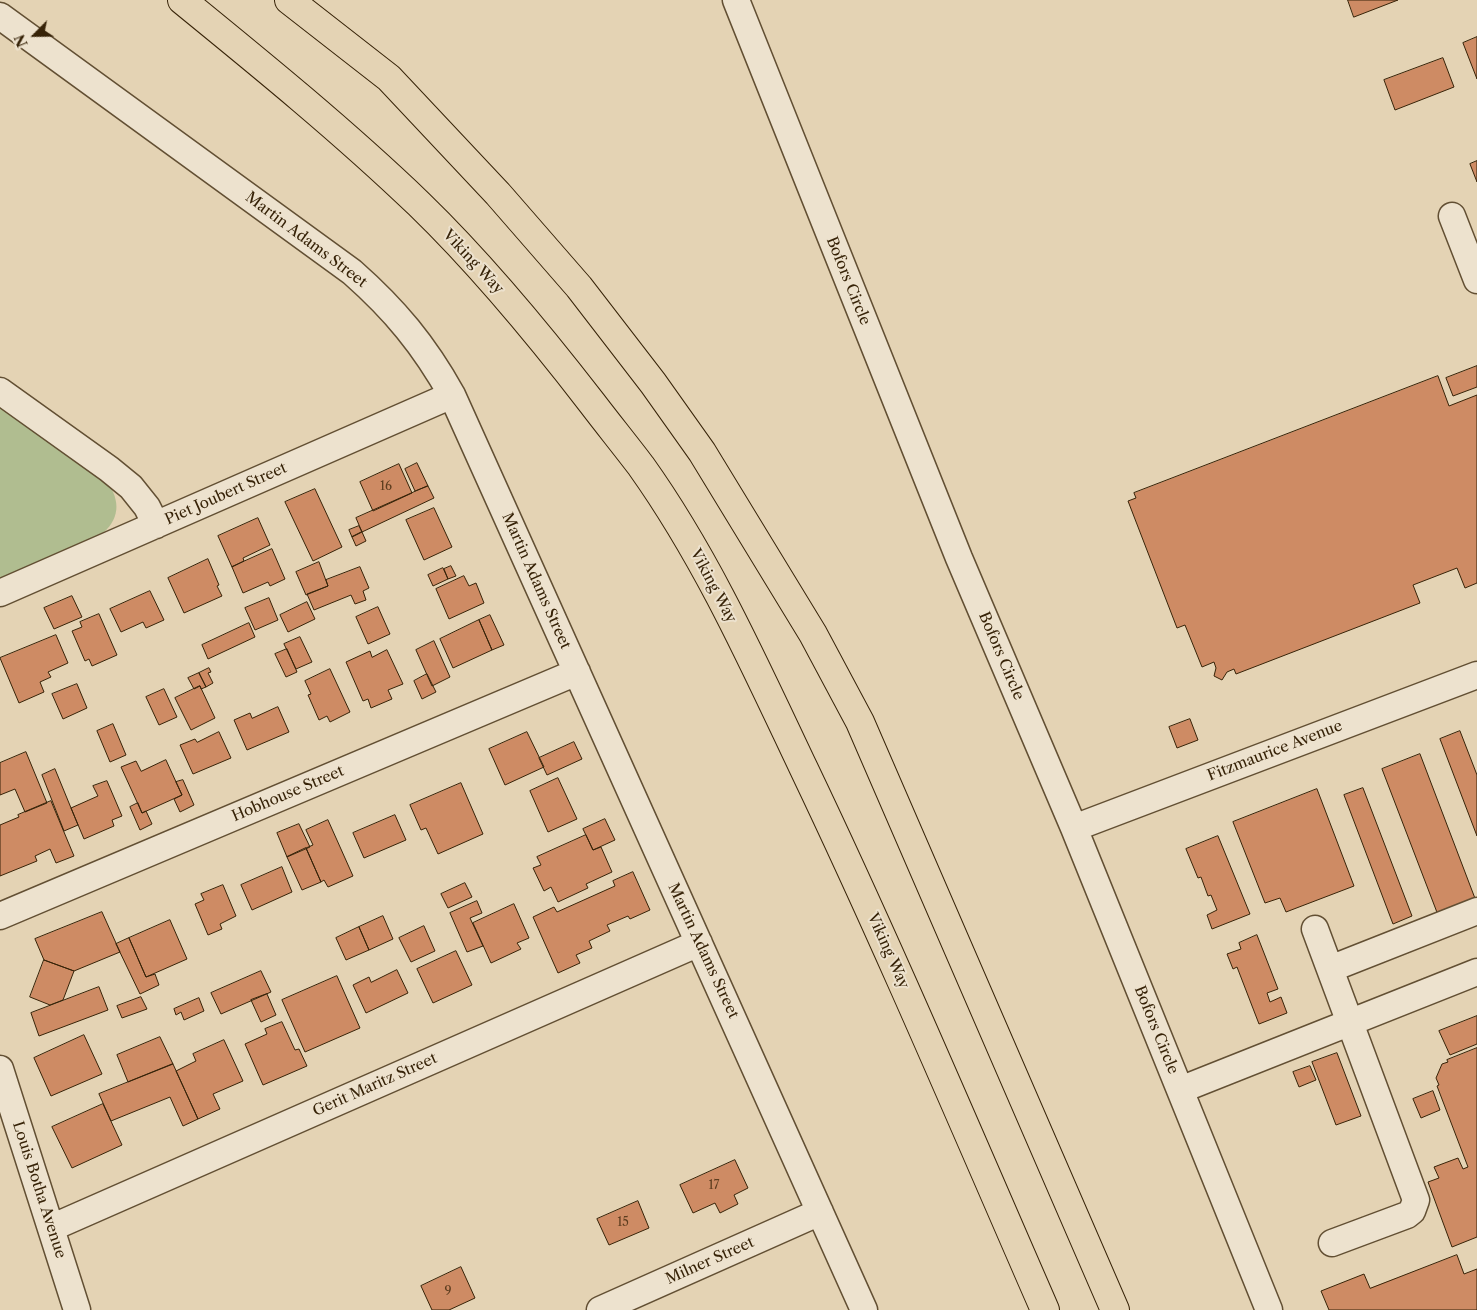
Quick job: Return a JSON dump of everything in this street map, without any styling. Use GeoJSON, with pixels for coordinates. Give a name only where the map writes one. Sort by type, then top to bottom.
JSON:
{"type":"FeatureCollection","features":[{"type":"Feature","properties":{"kind":"main road","name":"Viking Way"},"geometry":{"type":"LineString","coordinates":[[182,0],[326,120],[421,206],[484,271],[554,354],[641,466],[711,578],[852,868],[1045,1310]]}},
{"type":"Feature","properties":{"kind":"main road"},"geometry":{"type":"LineString","coordinates":[[289,0],[389,78]]}},
{"type":"Feature","properties":{"kind":"main road"},"geometry":{"type":"LineString","coordinates":[[312,0],[389,78],[498,194],[566,273],[653,383],[702,452],[813,634],[860,722],[1114,1310]]}},
{"type":"Feature","properties":{"kind":"street","name":"Bofors Circle"},"geometry":{"type":"LineString","coordinates":[[736,0],[959,558],[1074,828],[1269,1310]]}},
{"type":"Feature","properties":{"kind":"street","name":"Martin Adams Street"},"geometry":{"type":"LineString","coordinates":[[0,16],[352,272],[396,314],[436,366],[452,395],[864,1310]]}},
{"type":"Feature","properties":{"kind":"street"},"geometry":{"type":"LineString","coordinates":[[1452,216],[1477,280]]}},
{"type":"Feature","properties":{"kind":"street"},"geometry":{"type":"LineString","coordinates":[[0,391],[109,469],[131,487],[147,507],[156,525]]}},
{"type":"Feature","properties":{"kind":"street","name":"Piet Joubert Street"},"geometry":{"type":"LineString","coordinates":[[0,593],[452,395]]}},
{"type":"Feature","properties":{"kind":"street","name":"Hobhouse Street"},"geometry":{"type":"LineString","coordinates":[[0,916],[577,672]]}},
{"type":"Feature","properties":{"kind":"street","name":"Fitzmaurice Avenue"},"geometry":{"type":"LineString","coordinates":[[1074,828],[1477,675]]}},
{"type":"Feature","properties":{"kind":"street"},"geometry":{"type":"LineString","coordinates":[[1330,969],[1477,911]]}},
{"type":"Feature","properties":{"kind":"street"},"geometry":{"type":"LineString","coordinates":[[1315,929],[1416,1200],[1407,1215],[1332,1243]]}},
{"type":"Feature","properties":{"kind":"street","name":"Gerit Maritz Street"},"geometry":{"type":"LineString","coordinates":[[51,1228],[698,943]]}},
{"type":"Feature","properties":{"kind":"street"},"geometry":{"type":"LineString","coordinates":[[1180,1090],[1477,972]]}},
{"type":"Feature","properties":{"kind":"street","name":"Louis Botha Avenue"},"geometry":{"type":"LineString","coordinates":[[0,1069],[77,1310]]}},
{"type":"Feature","properties":{"kind":"street","name":"Milner Street"},"geometry":{"type":"LineString","coordinates":[[600,1310],[820,1212]]}},
{"type":"Feature","properties":{"kind":"green space"},"geometry":{"type":"Polygon","coordinates":[[[0,405],[107,481],[115,496],[116,510],[112,523],[100,536],[0,581],[0,405]]]}},
{"type":"Feature","properties":{"kind":"building"},"geometry":{"type":"Polygon","coordinates":[[[1348,0],[1398,0],[1354,17],[1348,0]]]}},
{"type":"Feature","properties":{"kind":"building"},"geometry":{"type":"Polygon","coordinates":[[[1477,37],[1477,79],[1463,43],[1477,37]]]}},
{"type":"Feature","properties":{"kind":"building"},"geometry":{"type":"Polygon","coordinates":[[[1443,58],[1454,87],[1395,110],[1384,80],[1443,58]]]}},
{"type":"Feature","properties":{"kind":"building"},"geometry":{"type":"Polygon","coordinates":[[[1477,161],[1477,182],[1470,164],[1477,161]]]}},
{"type":"Feature","properties":{"kind":"building"},"geometry":{"type":"Polygon","coordinates":[[[1477,366],[1477,387],[1453,396],[1446,378],[1477,366]]]}},
{"type":"Feature","properties":{"kind":"building"},"geometry":{"type":"Polygon","coordinates":[[[1438,376],[1449,406],[1477,395],[1477,583],[1465,588],[1457,568],[1413,585],[1420,603],[1236,674],[1234,669],[1227,672],[1222,680],[1214,676],[1216,668],[1214,662],[1202,667],[1185,625],[1177,628],[1128,501],[1136,498],[1134,493],[1438,376]]]}},
{"type":"Feature","properties":{"kind":"building"},"geometry":{"type":"Polygon","coordinates":[[[417,463],[428,486],[415,491],[405,469],[417,463]]]}},
{"type":"Feature","properties":{"kind":"building"},"geometry":{"type":"Polygon","coordinates":[[[399,464],[412,493],[373,511],[360,482],[399,464]]]}},
{"type":"Feature","properties":{"kind":"building"},"geometry":{"type":"Polygon","coordinates":[[[428,486],[434,498],[362,532],[356,518],[428,486]]]}},
{"type":"Feature","properties":{"kind":"building"},"geometry":{"type":"Polygon","coordinates":[[[315,489],[342,547],[313,561],[285,502],[315,489]]]}},
{"type":"Feature","properties":{"kind":"building"},"geometry":{"type":"Polygon","coordinates":[[[434,508],[452,547],[424,560],[406,520],[434,508]]]}},
{"type":"Feature","properties":{"kind":"building"},"geometry":{"type":"Polygon","coordinates":[[[258,518],[270,545],[243,558],[244,561],[232,567],[218,536],[258,518]]]}},
{"type":"Feature","properties":{"kind":"building"},"geometry":{"type":"Polygon","coordinates":[[[359,526],[362,532],[352,537],[349,530],[359,526]]]}},
{"type":"Feature","properties":{"kind":"building"},"geometry":{"type":"Polygon","coordinates":[[[362,532],[366,541],[356,546],[352,537],[362,532]]]}},
{"type":"Feature","properties":{"kind":"building"},"geometry":{"type":"Polygon","coordinates":[[[272,549],[285,579],[270,586],[268,582],[243,593],[232,567],[272,549]]]}},
{"type":"Feature","properties":{"kind":"building"},"geometry":{"type":"Polygon","coordinates":[[[208,559],[222,596],[184,613],[168,578],[208,559]]]}},
{"type":"Feature","properties":{"kind":"building"},"geometry":{"type":"Polygon","coordinates":[[[319,562],[328,586],[306,595],[296,572],[319,562]]]}},
{"type":"Feature","properties":{"kind":"building"},"geometry":{"type":"Polygon","coordinates":[[[451,566],[456,576],[448,579],[444,569],[451,566]]]}},
{"type":"Feature","properties":{"kind":"building"},"geometry":{"type":"Polygon","coordinates":[[[360,567],[369,588],[363,591],[366,600],[355,604],[351,595],[314,610],[307,594],[328,586],[326,580],[360,567]]]}},
{"type":"Feature","properties":{"kind":"building"},"geometry":{"type":"Polygon","coordinates":[[[443,568],[448,579],[433,586],[428,575],[443,568]]]}},
{"type":"Feature","properties":{"kind":"building"},"geometry":{"type":"Polygon","coordinates":[[[464,576],[469,586],[476,583],[484,603],[449,619],[436,589],[464,576]]]}},
{"type":"Feature","properties":{"kind":"building"},"geometry":{"type":"Polygon","coordinates":[[[150,591],[164,620],[146,628],[143,622],[121,632],[110,609],[150,591]]]}},
{"type":"Feature","properties":{"kind":"building"},"geometry":{"type":"Polygon","coordinates":[[[72,596],[82,617],[54,629],[44,608],[72,596]]]}},
{"type":"Feature","properties":{"kind":"building"},"geometry":{"type":"Polygon","coordinates":[[[269,598],[278,620],[255,630],[245,608],[269,598]]]}},
{"type":"Feature","properties":{"kind":"building"},"geometry":{"type":"Polygon","coordinates":[[[307,602],[315,619],[288,632],[280,615],[307,602]]]}},
{"type":"Feature","properties":{"kind":"building"},"geometry":{"type":"Polygon","coordinates":[[[378,607],[390,634],[368,644],[356,617],[378,607]]]}},
{"type":"Feature","properties":{"kind":"building"},"geometry":{"type":"Polygon","coordinates":[[[99,614],[117,655],[92,666],[89,659],[85,661],[72,631],[82,627],[80,622],[99,614]]]}},
{"type":"Feature","properties":{"kind":"building"},"geometry":{"type":"Polygon","coordinates":[[[490,615],[504,645],[492,650],[479,620],[490,615]]]}},
{"type":"Feature","properties":{"kind":"building"},"geometry":{"type":"Polygon","coordinates":[[[479,620],[492,650],[453,668],[440,639],[479,620]]]}},
{"type":"Feature","properties":{"kind":"building"},"geometry":{"type":"Polygon","coordinates":[[[249,623],[255,637],[208,659],[202,645],[249,623]]]}},
{"type":"Feature","properties":{"kind":"building"},"geometry":{"type":"Polygon","coordinates":[[[56,635],[68,663],[48,672],[51,677],[40,682],[44,692],[19,703],[0,658],[56,635]]]}},
{"type":"Feature","properties":{"kind":"building"},"geometry":{"type":"Polygon","coordinates":[[[300,637],[312,662],[296,669],[284,644],[300,637]]]}},
{"type":"Feature","properties":{"kind":"building"},"geometry":{"type":"Polygon","coordinates":[[[434,641],[450,677],[432,686],[416,650],[434,641]]]}},
{"type":"Feature","properties":{"kind":"building"},"geometry":{"type":"Polygon","coordinates":[[[287,649],[297,672],[286,677],[275,654],[287,649]]]}},
{"type":"Feature","properties":{"kind":"building"},"geometry":{"type":"Polygon","coordinates":[[[387,650],[403,684],[388,690],[392,699],[371,708],[368,699],[363,701],[346,662],[370,651],[372,657],[387,650]]]}},
{"type":"Feature","properties":{"kind":"building"},"geometry":{"type":"Polygon","coordinates":[[[209,668],[211,672],[208,673],[213,683],[206,687],[199,673],[209,668]]]}},
{"type":"Feature","properties":{"kind":"building"},"geometry":{"type":"Polygon","coordinates":[[[330,669],[350,712],[330,722],[327,716],[319,720],[308,695],[311,694],[305,681],[330,669]]]}},
{"type":"Feature","properties":{"kind":"building"},"geometry":{"type":"Polygon","coordinates":[[[199,673],[206,687],[201,689],[200,686],[194,689],[188,678],[199,673]]]}},
{"type":"Feature","properties":{"kind":"building"},"geometry":{"type":"Polygon","coordinates":[[[427,674],[436,692],[422,699],[414,681],[427,674]]]}},
{"type":"Feature","properties":{"kind":"building"},"geometry":{"type":"Polygon","coordinates":[[[77,684],[87,708],[63,719],[52,694],[77,684]]]}},
{"type":"Feature","properties":{"kind":"building"},"geometry":{"type":"Polygon","coordinates":[[[200,686],[215,718],[191,730],[175,698],[200,686]]]}},
{"type":"Feature","properties":{"kind":"building"},"geometry":{"type":"Polygon","coordinates":[[[164,689],[177,717],[159,725],[146,697],[164,689]]]}},
{"type":"Feature","properties":{"kind":"building"},"geometry":{"type":"Polygon","coordinates":[[[278,707],[289,732],[247,750],[234,720],[250,713],[252,718],[278,707]]]}},
{"type":"Feature","properties":{"kind":"building"},"geometry":{"type":"Polygon","coordinates":[[[1190,719],[1198,740],[1177,748],[1169,727],[1190,719]]]}},
{"type":"Feature","properties":{"kind":"building"},"geometry":{"type":"Polygon","coordinates":[[[113,724],[126,755],[110,762],[97,731],[113,724]]]}},
{"type":"Feature","properties":{"kind":"building"},"geometry":{"type":"Polygon","coordinates":[[[1460,731],[1477,775],[1477,836],[1440,739],[1460,731]]]}},
{"type":"Feature","properties":{"kind":"building"},"geometry":{"type":"Polygon","coordinates":[[[219,732],[231,758],[193,774],[180,745],[195,739],[197,742],[219,732]]]}},
{"type":"Feature","properties":{"kind":"building"},"geometry":{"type":"Polygon","coordinates":[[[527,732],[544,767],[505,785],[489,749],[527,732]]]}},
{"type":"Feature","properties":{"kind":"building"},"geometry":{"type":"Polygon","coordinates":[[[574,742],[582,759],[547,775],[539,758],[574,742]]]}},
{"type":"Feature","properties":{"kind":"building"},"geometry":{"type":"Polygon","coordinates":[[[26,752],[47,803],[25,812],[15,789],[0,795],[0,763],[26,752]]]}},
{"type":"Feature","properties":{"kind":"building"},"geometry":{"type":"Polygon","coordinates":[[[1420,754],[1476,901],[1438,915],[1382,769],[1420,754]]]}},
{"type":"Feature","properties":{"kind":"building"},"geometry":{"type":"Polygon","coordinates":[[[166,760],[182,795],[142,813],[121,767],[136,761],[141,771],[166,760]]]}},
{"type":"Feature","properties":{"kind":"building"},"geometry":{"type":"Polygon","coordinates":[[[55,769],[78,825],[64,831],[42,775],[55,769]]]}},
{"type":"Feature","properties":{"kind":"building"},"geometry":{"type":"Polygon","coordinates":[[[558,778],[577,819],[548,832],[530,791],[558,778]]]}},
{"type":"Feature","properties":{"kind":"building"},"geometry":{"type":"Polygon","coordinates":[[[183,780],[194,805],[180,812],[174,799],[182,795],[176,782],[183,780]]]}},
{"type":"Feature","properties":{"kind":"building"},"geometry":{"type":"Polygon","coordinates":[[[107,781],[122,816],[112,820],[114,826],[84,839],[71,808],[98,796],[93,786],[107,781]]]}},
{"type":"Feature","properties":{"kind":"building"},"geometry":{"type":"Polygon","coordinates":[[[461,783],[483,834],[438,854],[426,828],[421,830],[410,805],[461,783]]]}},
{"type":"Feature","properties":{"kind":"building"},"geometry":{"type":"Polygon","coordinates":[[[1363,788],[1412,916],[1393,924],[1344,795],[1363,788]]]}},
{"type":"Feature","properties":{"kind":"building"},"geometry":{"type":"Polygon","coordinates":[[[1317,789],[1354,886],[1286,912],[1280,898],[1265,903],[1233,822],[1317,789]]]}},
{"type":"Feature","properties":{"kind":"building"},"geometry":{"type":"Polygon","coordinates":[[[51,801],[74,856],[56,863],[50,849],[35,856],[37,861],[0,876],[0,825],[51,801]]]}},
{"type":"Feature","properties":{"kind":"building"},"geometry":{"type":"Polygon","coordinates":[[[138,803],[142,813],[146,811],[152,824],[140,830],[130,807],[138,803]]]}},
{"type":"Feature","properties":{"kind":"building"},"geometry":{"type":"Polygon","coordinates":[[[395,815],[406,840],[364,858],[353,833],[395,815]]]}},
{"type":"Feature","properties":{"kind":"building"},"geometry":{"type":"Polygon","coordinates":[[[605,819],[615,840],[593,850],[583,829],[605,819]]]}},
{"type":"Feature","properties":{"kind":"building"},"geometry":{"type":"Polygon","coordinates":[[[328,820],[353,876],[328,887],[324,880],[321,882],[306,848],[313,845],[306,830],[328,820]]]}},
{"type":"Feature","properties":{"kind":"building"},"geometry":{"type":"Polygon","coordinates":[[[299,824],[310,847],[287,857],[277,833],[299,824]]]}},
{"type":"Feature","properties":{"kind":"building"},"geometry":{"type":"Polygon","coordinates":[[[586,835],[593,850],[601,847],[612,872],[586,884],[588,888],[558,902],[551,887],[544,891],[533,868],[541,865],[537,857],[586,835]]]}},
{"type":"Feature","properties":{"kind":"building"},"geometry":{"type":"Polygon","coordinates":[[[1218,836],[1250,914],[1212,929],[1207,915],[1217,910],[1211,895],[1208,896],[1201,877],[1198,878],[1186,849],[1218,836]]]}},
{"type":"Feature","properties":{"kind":"building"},"geometry":{"type":"Polygon","coordinates":[[[306,848],[321,882],[302,890],[287,857],[306,848]]]}},
{"type":"Feature","properties":{"kind":"building"},"geometry":{"type":"Polygon","coordinates":[[[282,867],[292,892],[252,910],[241,885],[282,867]]]}},
{"type":"Feature","properties":{"kind":"building"},"geometry":{"type":"Polygon","coordinates":[[[633,872],[650,910],[630,919],[628,916],[607,925],[610,931],[589,941],[592,948],[576,955],[580,963],[558,973],[533,917],[554,907],[557,912],[615,886],[613,881],[633,872]]]}},
{"type":"Feature","properties":{"kind":"building"},"geometry":{"type":"Polygon","coordinates":[[[465,883],[472,897],[448,908],[441,894],[465,883]]]}},
{"type":"Feature","properties":{"kind":"building"},"geometry":{"type":"Polygon","coordinates":[[[223,885],[236,916],[220,924],[222,929],[208,935],[195,904],[204,900],[201,894],[223,885]]]}},
{"type":"Feature","properties":{"kind":"building"},"geometry":{"type":"Polygon","coordinates":[[[477,901],[482,913],[470,918],[483,946],[467,952],[450,913],[477,901]]]}},
{"type":"Feature","properties":{"kind":"building"},"geometry":{"type":"Polygon","coordinates":[[[514,904],[529,938],[517,943],[521,949],[491,963],[473,923],[514,904]]]}},
{"type":"Feature","properties":{"kind":"building"},"geometry":{"type":"Polygon","coordinates":[[[102,912],[120,952],[74,971],[44,960],[35,939],[102,912]]]}},
{"type":"Feature","properties":{"kind":"building"},"geometry":{"type":"Polygon","coordinates":[[[383,916],[393,939],[369,950],[359,927],[383,916]]]}},
{"type":"Feature","properties":{"kind":"building"},"geometry":{"type":"Polygon","coordinates":[[[170,920],[187,959],[146,977],[129,938],[170,920]]]}},
{"type":"Feature","properties":{"kind":"building"},"geometry":{"type":"Polygon","coordinates":[[[424,926],[435,951],[411,962],[399,938],[424,926]]]}},
{"type":"Feature","properties":{"kind":"building"},"geometry":{"type":"Polygon","coordinates":[[[359,927],[369,950],[346,960],[336,938],[359,927]]]}},
{"type":"Feature","properties":{"kind":"building"},"geometry":{"type":"Polygon","coordinates":[[[1257,935],[1278,989],[1267,993],[1270,1002],[1281,997],[1287,1013],[1259,1024],[1237,967],[1233,969],[1227,954],[1241,949],[1239,943],[1257,935]]]}},
{"type":"Feature","properties":{"kind":"building"},"geometry":{"type":"Polygon","coordinates":[[[129,938],[146,977],[155,974],[159,985],[140,994],[116,944],[129,938]]]}},
{"type":"Feature","properties":{"kind":"building"},"geometry":{"type":"Polygon","coordinates":[[[456,951],[472,985],[433,1003],[417,969],[456,951]]]}},
{"type":"Feature","properties":{"kind":"building"},"geometry":{"type":"Polygon","coordinates":[[[44,960],[74,971],[63,1000],[50,1005],[30,997],[44,960]]]}},
{"type":"Feature","properties":{"kind":"building"},"geometry":{"type":"Polygon","coordinates":[[[397,970],[408,993],[366,1013],[353,985],[369,977],[371,982],[397,970]]]}},
{"type":"Feature","properties":{"kind":"building"},"geometry":{"type":"Polygon","coordinates":[[[261,971],[271,992],[221,1014],[211,993],[261,971]]]}},
{"type":"Feature","properties":{"kind":"building"},"geometry":{"type":"Polygon","coordinates":[[[337,976],[360,1028],[305,1052],[282,1000],[337,976]]]}},
{"type":"Feature","properties":{"kind":"building"},"geometry":{"type":"Polygon","coordinates":[[[99,987],[108,1010],[39,1036],[31,1013],[99,987]]]}},
{"type":"Feature","properties":{"kind":"building"},"geometry":{"type":"Polygon","coordinates":[[[267,994],[276,1015],[261,1022],[251,1000],[267,994]]]}},
{"type":"Feature","properties":{"kind":"building"},"geometry":{"type":"Polygon","coordinates":[[[141,997],[147,1009],[122,1018],[117,1006],[141,997]]]}},
{"type":"Feature","properties":{"kind":"building"},"geometry":{"type":"Polygon","coordinates":[[[199,998],[204,1011],[184,1020],[181,1012],[176,1015],[174,1009],[199,998]]]}},
{"type":"Feature","properties":{"kind":"building"},"geometry":{"type":"Polygon","coordinates":[[[1477,1016],[1477,1044],[1450,1055],[1439,1031],[1477,1016]]]}},
{"type":"Feature","properties":{"kind":"building"},"geometry":{"type":"Polygon","coordinates":[[[282,1022],[295,1050],[299,1049],[307,1066],[263,1085],[245,1044],[267,1034],[265,1029],[282,1022]]]}},
{"type":"Feature","properties":{"kind":"building"},"geometry":{"type":"Polygon","coordinates":[[[84,1035],[102,1074],[51,1096],[34,1058],[84,1035]]]}},
{"type":"Feature","properties":{"kind":"building"},"geometry":{"type":"Polygon","coordinates":[[[160,1037],[173,1064],[128,1082],[117,1055],[160,1037]]]}},
{"type":"Feature","properties":{"kind":"building"},"geometry":{"type":"Polygon","coordinates":[[[224,1040],[243,1081],[213,1094],[220,1109],[198,1119],[176,1071],[196,1061],[193,1054],[224,1040]]]}},
{"type":"Feature","properties":{"kind":"building"},"geometry":{"type":"Polygon","coordinates":[[[1477,1048],[1477,1237],[1452,1247],[1428,1182],[1439,1178],[1434,1167],[1458,1158],[1463,1169],[1468,1167],[1437,1086],[1439,1085],[1436,1078],[1442,1064],[1448,1062],[1447,1060],[1477,1048]]]}},
{"type":"Feature","properties":{"kind":"building"},"geometry":{"type":"Polygon","coordinates":[[[1337,1053],[1361,1116],[1336,1125],[1312,1062],[1337,1053]]]}},
{"type":"Feature","properties":{"kind":"building"},"geometry":{"type":"Polygon","coordinates":[[[173,1064],[198,1119],[183,1126],[170,1097],[111,1121],[99,1094],[173,1064]]]}},
{"type":"Feature","properties":{"kind":"building"},"geometry":{"type":"Polygon","coordinates":[[[1310,1066],[1316,1080],[1299,1087],[1293,1072],[1310,1066]]]}},
{"type":"Feature","properties":{"kind":"building"},"geometry":{"type":"Polygon","coordinates":[[[1433,1091],[1440,1110],[1421,1118],[1413,1099],[1433,1091]]]}},
{"type":"Feature","properties":{"kind":"building"},"geometry":{"type":"Polygon","coordinates":[[[103,1104],[122,1145],[72,1168],[52,1127],[103,1104]]]}},
{"type":"Feature","properties":{"kind":"building"},"geometry":{"type":"Polygon","coordinates":[[[735,1160],[748,1188],[734,1195],[738,1204],[720,1213],[715,1203],[693,1213],[680,1185],[735,1160]]]}},
{"type":"Feature","properties":{"kind":"building"},"geometry":{"type":"Polygon","coordinates":[[[638,1201],[649,1228],[609,1245],[597,1219],[638,1201]]]}},
{"type":"Feature","properties":{"kind":"building"},"geometry":{"type":"Polygon","coordinates":[[[1457,1255],[1464,1274],[1477,1269],[1477,1310],[1329,1310],[1321,1291],[1364,1274],[1370,1288],[1457,1255]]]}},
{"type":"Feature","properties":{"kind":"building"},"geometry":{"type":"Polygon","coordinates":[[[461,1267],[475,1298],[449,1310],[432,1310],[421,1286],[461,1267]]]}}]}
